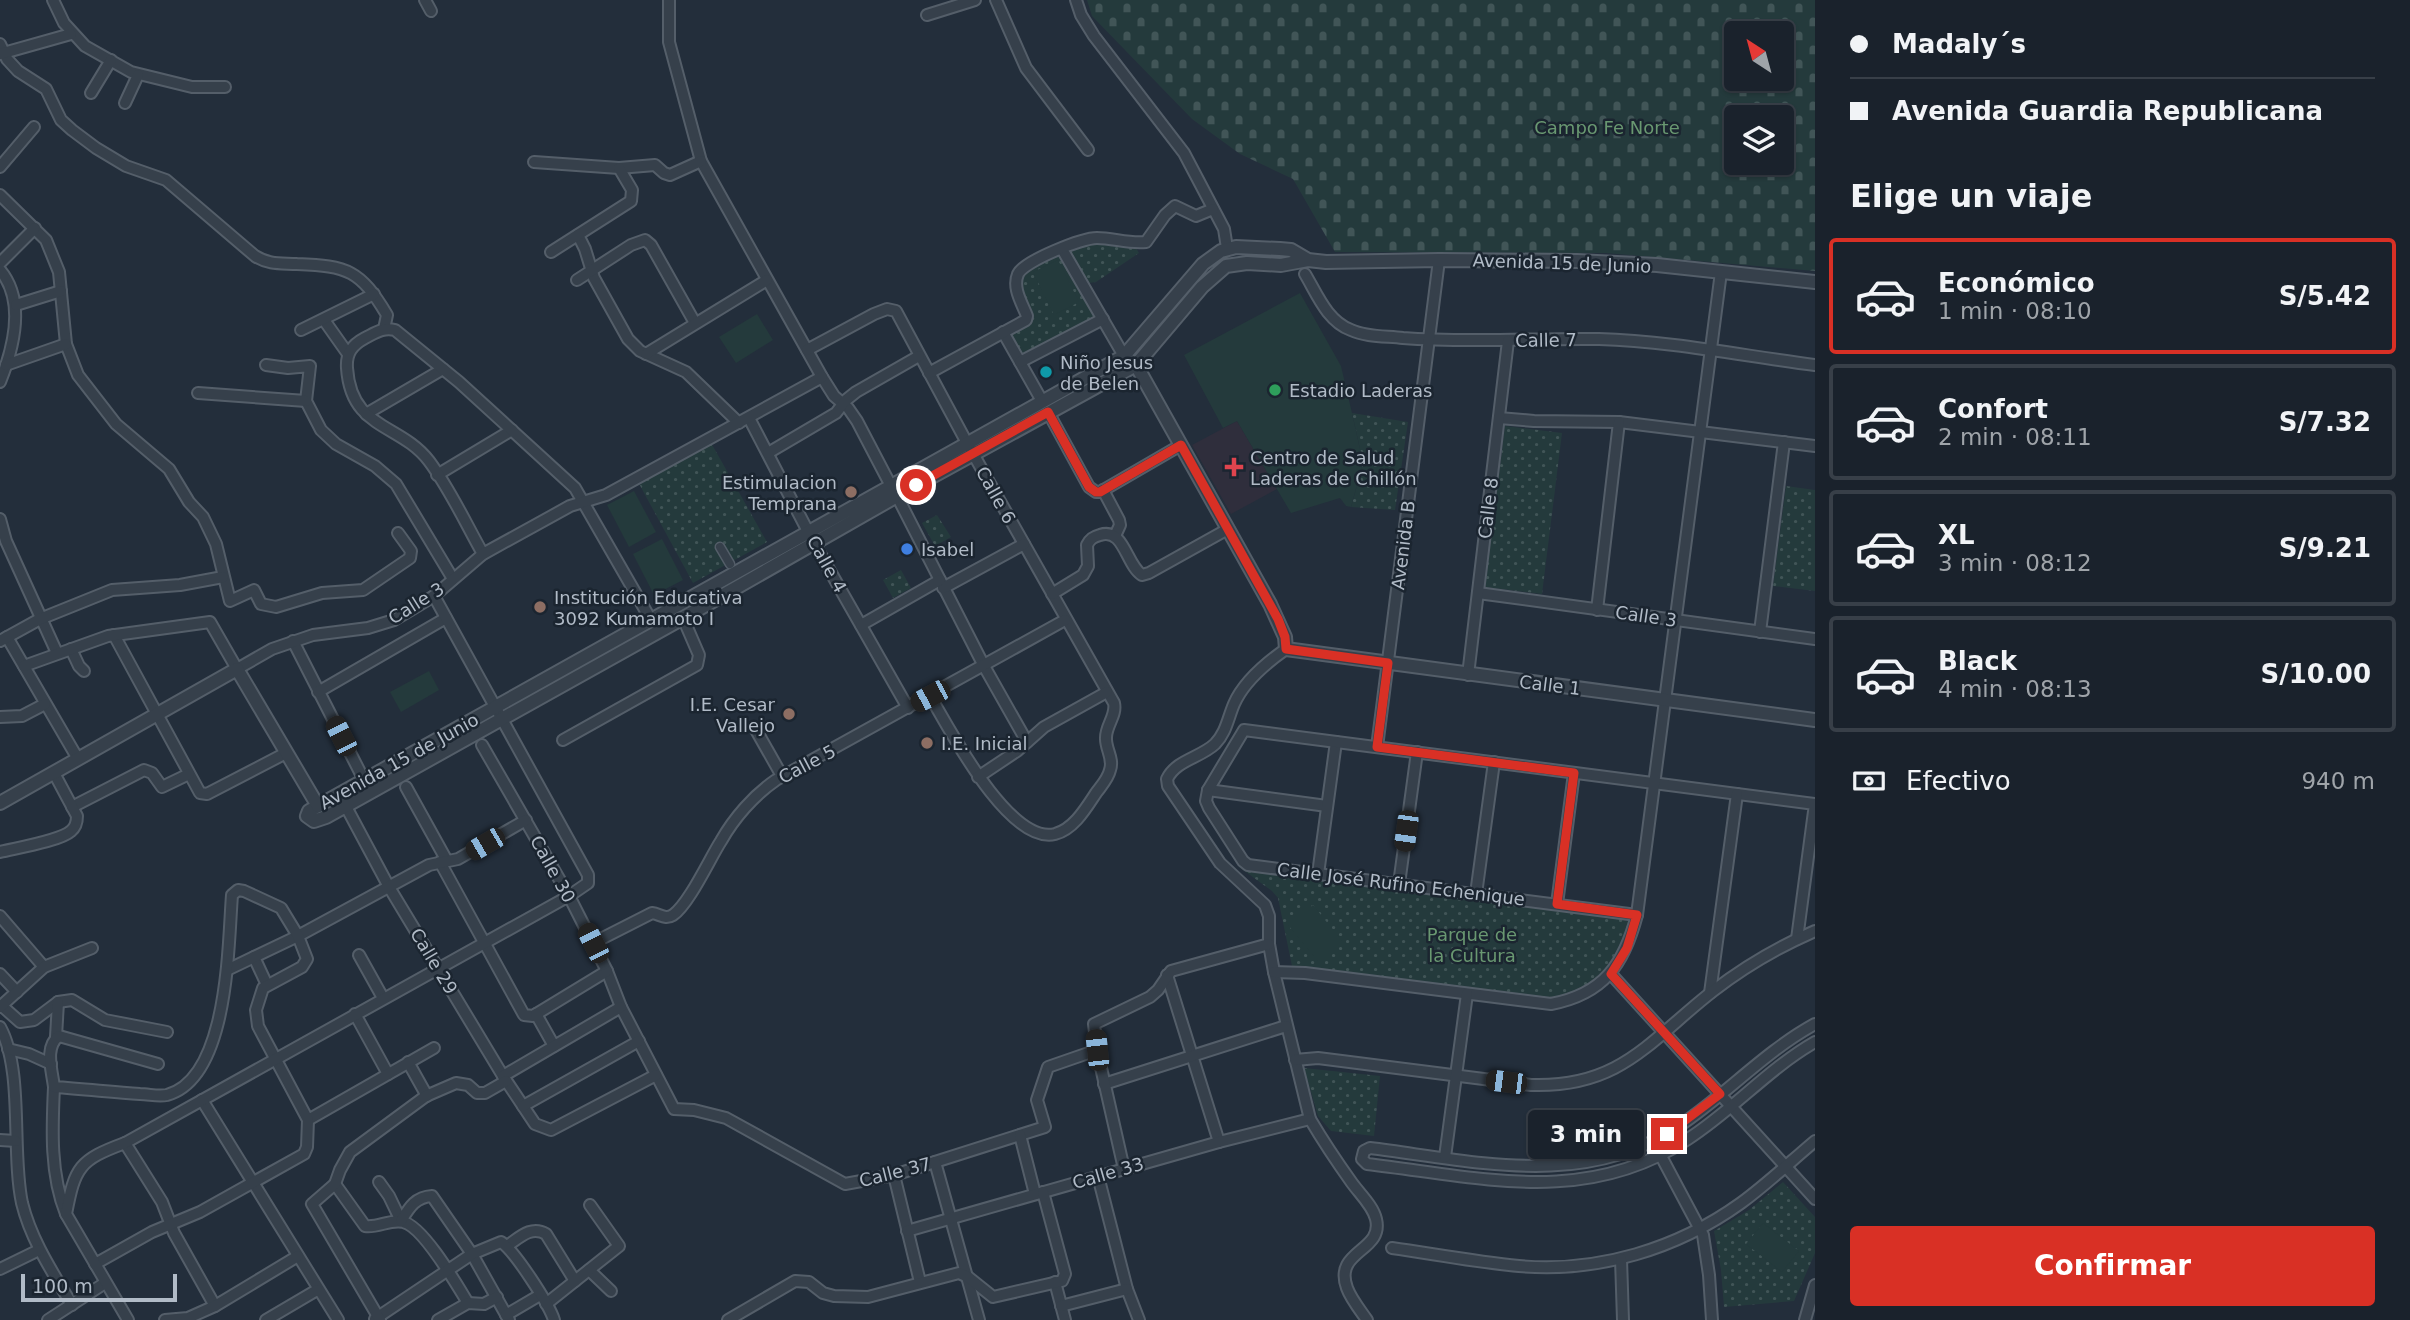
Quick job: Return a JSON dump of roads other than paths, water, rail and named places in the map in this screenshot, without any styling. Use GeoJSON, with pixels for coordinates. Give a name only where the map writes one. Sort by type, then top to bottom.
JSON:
{"type":"FeatureCollection","features":[{"type":"Feature","properties":{"kind":"street"},"geometry":{"type":"LineString","coordinates":[[53,0],[71,34],[85,47],[138,75],[192,87],[225,87]]}},
{"type":"Feature","properties":{"kind":"street"},"geometry":{"type":"LineString","coordinates":[[425,0],[431,11]]}},
{"type":"Feature","properties":{"kind":"street"},"geometry":{"type":"LineString","coordinates":[[668,0],[669,42],[701,161],[822,377],[834,396],[844,403],[857,421],[984,666],[1027,742]]}},
{"type":"Feature","properties":{"kind":"street"},"geometry":{"type":"LineString","coordinates":[[927,15],[975,0]]}},
{"type":"Feature","properties":{"kind":"street"},"geometry":{"type":"LineString","coordinates":[[996,0],[1026,68],[1088,150]]}},
{"type":"Feature","properties":{"kind":"street"},"geometry":{"type":"LineString","coordinates":[[1076,0],[1094,36],[1184,153],[1224,229],[1227,248]]}},
{"type":"Feature","properties":{"kind":"street"},"geometry":{"type":"LineString","coordinates":[[71,34],[1,50],[18,71],[46,89],[61,120],[78,135],[126,166],[166,180],[254,256],[272,264],[348,270],[356,275],[374,294],[387,314],[384,329]]}},
{"type":"Feature","properties":{"kind":"street"},"geometry":{"type":"LineString","coordinates":[[91,93],[111,60]]}},
{"type":"Feature","properties":{"kind":"street"},"geometry":{"type":"LineString","coordinates":[[125,103],[138,75]]}},
{"type":"Feature","properties":{"kind":"street"},"geometry":{"type":"LineString","coordinates":[[0,167],[34,127]]}},
{"type":"Feature","properties":{"kind":"street"},"geometry":{"type":"LineString","coordinates":[[534,162],[620,167],[655,165],[670,175],[701,161]]}},
{"type":"Feature","properties":{"kind":"street"},"geometry":{"type":"LineString","coordinates":[[551,252],[631,201],[632,190],[620,167]]}},
{"type":"Feature","properties":{"kind":"street"},"geometry":{"type":"LineString","coordinates":[[0,195],[46,240],[59,272],[66,344],[78,375],[116,424],[169,469],[189,502],[203,517],[216,544],[230,601],[254,590],[261,604],[276,607],[321,593],[363,590],[410,558],[411,551],[398,533]]}},
{"type":"Feature","properties":{"kind":"street"},"geometry":{"type":"LineString","coordinates":[[929,373],[1026,320],[1027,316],[1017,291],[1018,273],[1027,264],[1096,238],[1146,242],[1165,215],[1175,206],[1196,216],[1213,209]]}},
{"type":"Feature","properties":{"kind":"street"},"geometry":{"type":"LineString","coordinates":[[0,263],[35,228]]}},
{"type":"Feature","properties":{"kind":"street"},"geometry":{"type":"LineString","coordinates":[[578,235],[588,255],[591,270],[628,339],[646,354],[767,280]]}},
{"type":"Feature","properties":{"kind":"street"},"geometry":{"type":"LineString","coordinates":[[577,280],[637,242],[648,242],[695,323]]}},
{"type":"Feature","properties":{"kind":"street","name":"Avenida 15 de Junio"},"geometry":{"type":"LineString","coordinates":[[1045,407],[1124,356],[1203,264],[1227,248],[1280,248],[1291,250],[1308,260]]}},
{"type":"Feature","properties":{"kind":"street"},"geometry":{"type":"LineString","coordinates":[[1062,249],[1124,356],[1136,365],[1278,619],[1285,637],[1286,649],[1255,674],[1243,688],[1216,743],[1177,766],[1167,779],[1170,792],[1220,863],[1265,905],[1269,916],[1269,944],[1286,1026],[1310,1119],[1376,1219],[1377,1233],[1370,1243],[1346,1264],[1344,1276],[1348,1289],[1367,1320]]}},
{"type":"Feature","properties":{"kind":"street","name":"Avenida 15 de Junio"},"geometry":{"type":"LineString","coordinates":[[342,800],[497,713],[651,620],[811,537],[1045,407],[1136,365],[1202,287],[1221,269],[1231,264],[1281,265],[1308,260],[1577,261],[1657,265],[1815,282]]}},
{"type":"Feature","properties":{"kind":"street","name":"Avenida B"},"geometry":{"type":"LineString","coordinates":[[1377,747],[1439,260]]}},
{"type":"Feature","properties":{"kind":"street"},"geometry":{"type":"LineString","coordinates":[[0,270],[11,287],[16,305],[0,382]]}},
{"type":"Feature","properties":{"kind":"street"},"geometry":{"type":"LineString","coordinates":[[1275,972],[1305,973],[1551,1003],[1579,995],[1611,974],[1627,948],[1637,915],[1721,272]]}},
{"type":"Feature","properties":{"kind":"street","name":"Calle 7"},"geometry":{"type":"LineString","coordinates":[[1305,274],[1330,316],[1352,331],[1371,335],[1429,340],[1599,339],[1815,365]]}},
{"type":"Feature","properties":{"kind":"street"},"geometry":{"type":"LineString","coordinates":[[16,305],[61,291]]}},
{"type":"Feature","properties":{"kind":"street"},"geometry":{"type":"LineString","coordinates":[[301,330],[374,294]]}},
{"type":"Feature","properties":{"kind":"street","name":"Calle 6"},"geometry":{"type":"LineString","coordinates":[[807,350],[874,314],[890,308],[896,311],[1115,708],[1106,737],[1111,757],[1110,771],[1084,810],[1071,825],[1058,833],[1044,835],[1035,831],[1007,811],[978,778]]}},
{"type":"Feature","properties":{"kind":"street"},"geometry":{"type":"LineString","coordinates":[[1020,362],[1103,318]]}},
{"type":"Feature","properties":{"kind":"street"},"geometry":{"type":"LineString","coordinates":[[324,320],[348,354]]}},
{"type":"Feature","properties":{"kind":"street"},"geometry":{"type":"LineString","coordinates":[[483,554],[425,456],[366,414],[352,395],[347,369],[348,354],[358,342],[384,329],[398,332],[575,488],[651,620]]}},
{"type":"Feature","properties":{"kind":"street"},"geometry":{"type":"LineString","coordinates":[[1003,332],[1089,487],[1096,492],[1181,445]]}},
{"type":"Feature","properties":{"kind":"street","name":"Calle 8"},"geometry":{"type":"LineString","coordinates":[[1468,674],[1508,341]]}},
{"type":"Feature","properties":{"kind":"street"},"geometry":{"type":"LineString","coordinates":[[3,362],[66,344]]}},
{"type":"Feature","properties":{"kind":"street","name":"Calle 4"},"geometry":{"type":"LineString","coordinates":[[646,354],[686,372],[744,421],[768,453],[811,537],[908,708]]}},
{"type":"Feature","properties":{"kind":"street"},"geometry":{"type":"LineString","coordinates":[[768,453],[836,413],[856,392],[919,356]]}},
{"type":"Feature","properties":{"kind":"street"},"geometry":{"type":"LineString","coordinates":[[266,365],[288,368],[310,366],[306,401],[321,430],[336,444],[375,466],[396,484],[453,579]]}},
{"type":"Feature","properties":{"kind":"street"},"geometry":{"type":"LineString","coordinates":[[366,414],[443,369]]}},
{"type":"Feature","properties":{"kind":"street","name":"Calle 3"},"geometry":{"type":"LineString","coordinates":[[0,803],[272,649],[326,632],[381,626],[394,620],[434,596],[483,554],[570,506],[606,495],[822,377]]}},
{"type":"Feature","properties":{"kind":"street"},"geometry":{"type":"LineString","coordinates":[[198,393],[306,401]]}},
{"type":"Feature","properties":{"kind":"street"},"geometry":{"type":"LineString","coordinates":[[1499,418],[1619,422],[1815,446]]}},
{"type":"Feature","properties":{"kind":"street"},"geometry":{"type":"LineString","coordinates":[[1597,610],[1619,422]]}},
{"type":"Feature","properties":{"kind":"street"},"geometry":{"type":"LineString","coordinates":[[437,475],[512,430]]}},
{"type":"Feature","properties":{"kind":"street"},"geometry":{"type":"LineString","coordinates":[[1760,632],[1784,442]]}},
{"type":"Feature","properties":{"kind":"street"},"geometry":{"type":"LineString","coordinates":[[1103,490],[1119,520],[1120,525],[1115,536]]}},
{"type":"Feature","properties":{"kind":"street"},"geometry":{"type":"LineString","coordinates":[[0,519],[6,541],[57,653]]}},
{"type":"Feature","properties":{"kind":"street"},"geometry":{"type":"LineString","coordinates":[[1052,594],[1083,575],[1088,566],[1086,550],[1089,541],[1107,533],[1115,536],[1142,575],[1228,529]]}},
{"type":"Feature","properties":{"kind":"street","name":"Avenida 15 de Junio"},"geometry":{"type":"LineString","coordinates":[[286,753],[318,806],[309,811],[307,816],[314,821],[326,817],[363,780],[683,618],[811,537]]}},
{"type":"Feature","properties":{"kind":"street"},"geometry":{"type":"LineString","coordinates":[[861,625],[1024,544]]}},
{"type":"Feature","properties":{"kind":"street"},"geometry":{"type":"LineString","coordinates":[[720,547],[730,564]]}},
{"type":"Feature","properties":{"kind":"street"},"geometry":{"type":"LineString","coordinates":[[78,759],[24,666],[4,639],[40,619],[112,590],[180,585],[223,576]]}},
{"type":"Feature","properties":{"kind":"street","name":"Calle 3"},"geometry":{"type":"LineString","coordinates":[[1478,593],[1815,639]]}},
{"type":"Feature","properties":{"kind":"street"},"geometry":{"type":"LineString","coordinates":[[66,1214],[71,1186],[78,1171],[102,1152],[125,1143],[275,1060],[588,883],[588,875],[434,596]]}},
{"type":"Feature","properties":{"kind":"street"},"geometry":{"type":"LineString","coordinates":[[318,692],[446,618]]}},
{"type":"Feature","properties":{"kind":"street"},"geometry":{"type":"LineString","coordinates":[[563,740],[697,665],[699,655],[683,618]]}},
{"type":"Feature","properties":{"kind":"street","name":"Calle 5"},"geometry":{"type":"LineString","coordinates":[[593,943],[652,913],[665,917],[674,914],[732,824],[761,792],[782,776],[1065,620]]}},
{"type":"Feature","properties":{"kind":"street"},"geometry":{"type":"LineString","coordinates":[[24,666],[114,635],[210,622],[286,753],[207,794],[200,793],[114,635]]}},
{"type":"Feature","properties":{"kind":"street"},"geometry":{"type":"LineString","coordinates":[[293,641],[363,780]]}},
{"type":"Feature","properties":{"kind":"street"},"geometry":{"type":"LineString","coordinates":[[71,649],[84,671]]}},
{"type":"Feature","properties":{"kind":"street","name":"Calle 1"},"geometry":{"type":"LineString","coordinates":[[1286,649],[1815,720]]}},
{"type":"Feature","properties":{"kind":"street"},"geometry":{"type":"LineString","coordinates":[[930,696],[978,778],[1044,727],[1107,692]]}},
{"type":"Feature","properties":{"kind":"street"},"geometry":{"type":"LineString","coordinates":[[0,718],[22,716],[45,704]]}},
{"type":"Feature","properties":{"kind":"street"},"geometry":{"type":"LineString","coordinates":[[756,730],[782,776]]}},
{"type":"Feature","properties":{"kind":"street"},"geometry":{"type":"LineString","coordinates":[[1327,806],[1208,790],[1244,730],[1815,804],[1797,939]]}},
{"type":"Feature","properties":{"kind":"street"},"geometry":{"type":"LineString","coordinates":[[1318,874],[1336,742]]}},
{"type":"Feature","properties":{"kind":"street","name":"Calle 30"},"geometry":{"type":"LineString","coordinates":[[482,745],[569,896],[607,971],[621,1007],[674,1109]]}},
{"type":"Feature","properties":{"kind":"street"},"geometry":{"type":"LineString","coordinates":[[1399,884],[1417,752]]}},
{"type":"Feature","properties":{"kind":"street"},"geometry":{"type":"LineString","coordinates":[[1476,894],[1494,762]]}},
{"type":"Feature","properties":{"kind":"street"},"geometry":{"type":"LineString","coordinates":[[72,807],[144,770],[152,773],[162,787],[189,774]]}},
{"type":"Feature","properties":{"kind":"street"},"geometry":{"type":"LineString","coordinates":[[0,852],[62,837],[77,824],[77,816],[54,773]]}},
{"type":"Feature","properties":{"kind":"street"},"geometry":{"type":"LineString","coordinates":[[1557,904],[1574,773]]}},
{"type":"Feature","properties":{"kind":"street"},"geometry":{"type":"LineString","coordinates":[[406,787],[484,943],[524,1015],[530,1017],[536,1014],[607,971]]}},
{"type":"Feature","properties":{"kind":"street","name":"Calle José Rufino Echenique"},"geometry":{"type":"LineString","coordinates":[[1208,790],[1206,801],[1209,808],[1248,865],[1637,915]]}},
{"type":"Feature","properties":{"kind":"street"},"geometry":{"type":"LineString","coordinates":[[1710,993],[1737,794]]}},
{"type":"Feature","properties":{"kind":"street","name":"Calle 29"},"geometry":{"type":"LineString","coordinates":[[342,800],[389,887],[535,1124],[551,1130],[656,1075]]}},
{"type":"Feature","properties":{"kind":"street"},"geometry":{"type":"LineString","coordinates":[[227,971],[389,887],[444,861],[458,859],[526,820]]}},
{"type":"Feature","properties":{"kind":"street"},"geometry":{"type":"LineString","coordinates":[[54,1087],[160,1096],[181,1088],[197,1072],[208,1054],[226,985],[232,895],[238,890],[277,905],[298,936],[307,959],[305,963],[267,985],[261,993],[256,1010],[258,1026],[308,1120],[307,1147],[304,1154],[200,1212],[152,1232],[95,1265]]}},
{"type":"Feature","properties":{"kind":"street"},"geometry":{"type":"LineString","coordinates":[[0,916],[44,967]]}},
{"type":"Feature","properties":{"kind":"street"},"geometry":{"type":"LineString","coordinates":[[1295,1060],[1318,1058],[1531,1085],[1576,1081],[1620,1066],[1643,1052],[1710,993],[1746,967],[1815,931]]}},
{"type":"Feature","properties":{"kind":"street"},"geometry":{"type":"LineString","coordinates":[[1124,1169],[1104,1084],[1094,1024],[1150,997],[1171,971],[1269,944]]}},
{"type":"Feature","properties":{"kind":"street"},"geometry":{"type":"LineString","coordinates":[[92,948],[44,967],[1,1006],[20,1022],[34,1020],[58,1002],[72,1000],[105,1020],[167,1032]]}},
{"type":"Feature","properties":{"kind":"street"},"geometry":{"type":"LineString","coordinates":[[359,955],[383,998]]}},
{"type":"Feature","properties":{"kind":"street"},"geometry":{"type":"LineString","coordinates":[[254,957],[267,985]]}},
{"type":"Feature","properties":{"kind":"street"},"geometry":{"type":"LineString","coordinates":[[0,974],[16,992]]}},
{"type":"Feature","properties":{"kind":"street"},"geometry":{"type":"LineString","coordinates":[[1611,974],[1815,1199]]}},
{"type":"Feature","properties":{"kind":"street"},"geometry":{"type":"LineString","coordinates":[[1167,975],[1219,1142]]}},
{"type":"Feature","properties":{"kind":"street"},"geometry":{"type":"LineString","coordinates":[[1445,1157],[1466,994]]}},
{"type":"Feature","properties":{"kind":"street"},"geometry":{"type":"LineString","coordinates":[[58,1002],[56,1037],[50,1051],[54,1087],[52,1132],[58,1194],[66,1214],[128,1320]]}},
{"type":"Feature","properties":{"kind":"street"},"geometry":{"type":"LineString","coordinates":[[554,1320],[507,1246],[500,1242],[495,1242],[448,1269],[377,1319],[312,1204],[335,1184],[350,1152],[427,1096],[456,1083],[468,1085],[477,1093],[485,1093],[554,1046],[621,1007]]}},
{"type":"Feature","properties":{"kind":"street"},"geometry":{"type":"LineString","coordinates":[[355,1014],[388,1074]]}},
{"type":"Feature","properties":{"kind":"street"},"geometry":{"type":"LineString","coordinates":[[536,1014],[554,1046]]}},
{"type":"Feature","properties":{"kind":"street"},"geometry":{"type":"LineString","coordinates":[[1815,1024],[1770,1052],[1690,1118],[1661,1137],[1630,1152],[1565,1166],[1538,1167],[1370,1148],[1364,1151],[1362,1157],[1367,1164],[1516,1182],[1576,1181],[1608,1175],[1661,1156],[1705,1128],[1773,1070],[1815,1042]]}},
{"type":"Feature","properties":{"kind":"street"},"geometry":{"type":"LineString","coordinates":[[1104,1084],[1286,1026]]}},
{"type":"Feature","properties":{"kind":"street"},"geometry":{"type":"LineString","coordinates":[[0,1027],[7,1040],[13,1074],[22,1203],[39,1250],[72,1305]]}},
{"type":"Feature","properties":{"kind":"street"},"geometry":{"type":"LineString","coordinates":[[56,1037],[158,1064]]}},
{"type":"Feature","properties":{"kind":"street"},"geometry":{"type":"LineString","coordinates":[[523,1106],[639,1041]]}},
{"type":"Feature","properties":{"kind":"street"},"geometry":{"type":"LineString","coordinates":[[308,1120],[433,1048]]}},
{"type":"Feature","properties":{"kind":"street"},"geometry":{"type":"LineString","coordinates":[[8,1049],[29,1054],[51,1064]]}},
{"type":"Feature","properties":{"kind":"street","name":"Calle 37"},"geometry":{"type":"LineString","coordinates":[[674,1109],[694,1110],[726,1118],[845,1184],[894,1175],[1045,1127],[1037,1100],[1048,1067],[1097,1050]]}},
{"type":"Feature","properties":{"kind":"street"},"geometry":{"type":"LineString","coordinates":[[408,1062],[427,1096]]}},
{"type":"Feature","properties":{"kind":"street"},"geometry":{"type":"LineString","coordinates":[[202,1100],[338,1320]]}},
{"type":"Feature","properties":{"kind":"street","name":"Calle 33"},"geometry":{"type":"LineString","coordinates":[[907,1231],[1219,1142],[1310,1119]]}},
{"type":"Feature","properties":{"kind":"street"},"geometry":{"type":"LineString","coordinates":[[1020,1135],[1039,1193],[1060,1280],[1061,1306],[1065,1320]]}},
{"type":"Feature","properties":{"kind":"street"},"geometry":{"type":"LineString","coordinates":[[0,1140],[16,1141]]}},
{"type":"Feature","properties":{"kind":"street"},"geometry":{"type":"LineString","coordinates":[[1392,1248],[1520,1266],[1578,1265],[1621,1258],[1658,1248],[1699,1228],[1740,1203],[1815,1142]]}},
{"type":"Feature","properties":{"kind":"street"},"geometry":{"type":"LineString","coordinates":[[125,1143],[162,1202],[215,1306]]}},
{"type":"Feature","properties":{"kind":"street"},"geometry":{"type":"LineString","coordinates":[[1661,1156],[1699,1228],[1707,1255],[1712,1320]]}},
{"type":"Feature","properties":{"kind":"street"},"geometry":{"type":"LineString","coordinates":[[935,1162],[979,1320]]}},
{"type":"Feature","properties":{"kind":"street"},"geometry":{"type":"LineString","coordinates":[[894,1175],[920,1282]]}},
{"type":"Feature","properties":{"kind":"street"},"geometry":{"type":"LineString","coordinates":[[1098,1176],[1127,1289],[1139,1320]]}},
{"type":"Feature","properties":{"kind":"street"},"geometry":{"type":"LineString","coordinates":[[379,1182],[401,1221]]}},
{"type":"Feature","properties":{"kind":"street"},"geometry":{"type":"LineString","coordinates":[[335,1184],[365,1226],[374,1227],[401,1221],[413,1226],[448,1269],[468,1303]]}},
{"type":"Feature","properties":{"kind":"street"},"geometry":{"type":"LineString","coordinates":[[401,1221],[411,1205],[421,1198],[432,1196],[472,1254],[508,1317],[576,1281],[619,1246],[590,1205]]}},
{"type":"Feature","properties":{"kind":"street"},"geometry":{"type":"LineString","coordinates":[[507,1246],[530,1230],[541,1231],[576,1281]]}},
{"type":"Feature","properties":{"kind":"street"},"geometry":{"type":"LineString","coordinates":[[0,1269],[39,1250]]}},
{"type":"Feature","properties":{"kind":"street"},"geometry":{"type":"LineString","coordinates":[[165,1320],[188,1318],[215,1306],[298,1256]]}},
{"type":"Feature","properties":{"kind":"street"},"geometry":{"type":"LineString","coordinates":[[1621,1258],[1623,1320]]}},
{"type":"Feature","properties":{"kind":"street"},"geometry":{"type":"LineString","coordinates":[[0,1260],[19,1260]]}},
{"type":"Feature","properties":{"kind":"street"},"geometry":{"type":"LineString","coordinates":[[589,1270],[611,1292]]}},
{"type":"Feature","properties":{"kind":"street"},"geometry":{"type":"LineString","coordinates":[[728,1320],[795,1282],[809,1282],[823,1293],[834,1296],[868,1297],[959,1273],[993,1297],[1060,1280]]}},
{"type":"Feature","properties":{"kind":"street"},"geometry":{"type":"LineString","coordinates":[[49,1320],[105,1283]]}},
{"type":"Feature","properties":{"kind":"street"},"geometry":{"type":"LineString","coordinates":[[1805,1320],[1815,1284]]}},
{"type":"Feature","properties":{"kind":"street"},"geometry":{"type":"LineString","coordinates":[[1061,1306],[1127,1289]]}},
{"type":"Feature","properties":{"kind":"street"},"geometry":{"type":"LineString","coordinates":[[265,1320],[317,1290]]}},
{"type":"Feature","properties":{"kind":"street"},"geometry":{"type":"LineString","coordinates":[[438,1320],[468,1303],[484,1304],[497,1297]]}},
{"type":"Feature","properties":{"kind":"place","name":"Niño Jesus de Belen"},"geometry":{"type":"Point","coordinates":[1046,372]}},
{"type":"Feature","properties":{"kind":"place","name":"Estadio Laderas"},"geometry":{"type":"Point","coordinates":[1275,390]}},
{"type":"Feature","properties":{"kind":"place","name":"Centro de Salud Laderas de Chillón"},"geometry":{"type":"Point","coordinates":[1234,467]}},
{"type":"Feature","properties":{"kind":"place","name":"Estimulacion Temprana"},"geometry":{"type":"Point","coordinates":[851,492]}},
{"type":"Feature","properties":{"kind":"place","name":"Isabel"},"geometry":{"type":"Point","coordinates":[907,549]}},
{"type":"Feature","properties":{"kind":"place","name":"Institución Educativa 3092 Kumamoto I"},"geometry":{"type":"Point","coordinates":[540,607]}},
{"type":"Feature","properties":{"kind":"place","name":"I.E. Cesar Vallejo"},"geometry":{"type":"Point","coordinates":[789,714]}},
{"type":"Feature","properties":{"kind":"place","name":"I.E. Inicial"},"geometry":{"type":"Point","coordinates":[927,743]}},
{"type":"Feature","properties":{"kind":"park label","name":"Campo Fe Norte"},"geometry":{"type":"Point","coordinates":[1607,127]}},
{"type":"Feature","properties":{"kind":"park label","name":"Parque de la Cultura"},"geometry":{"type":"Point","coordinates":[1472,944]}}]}
